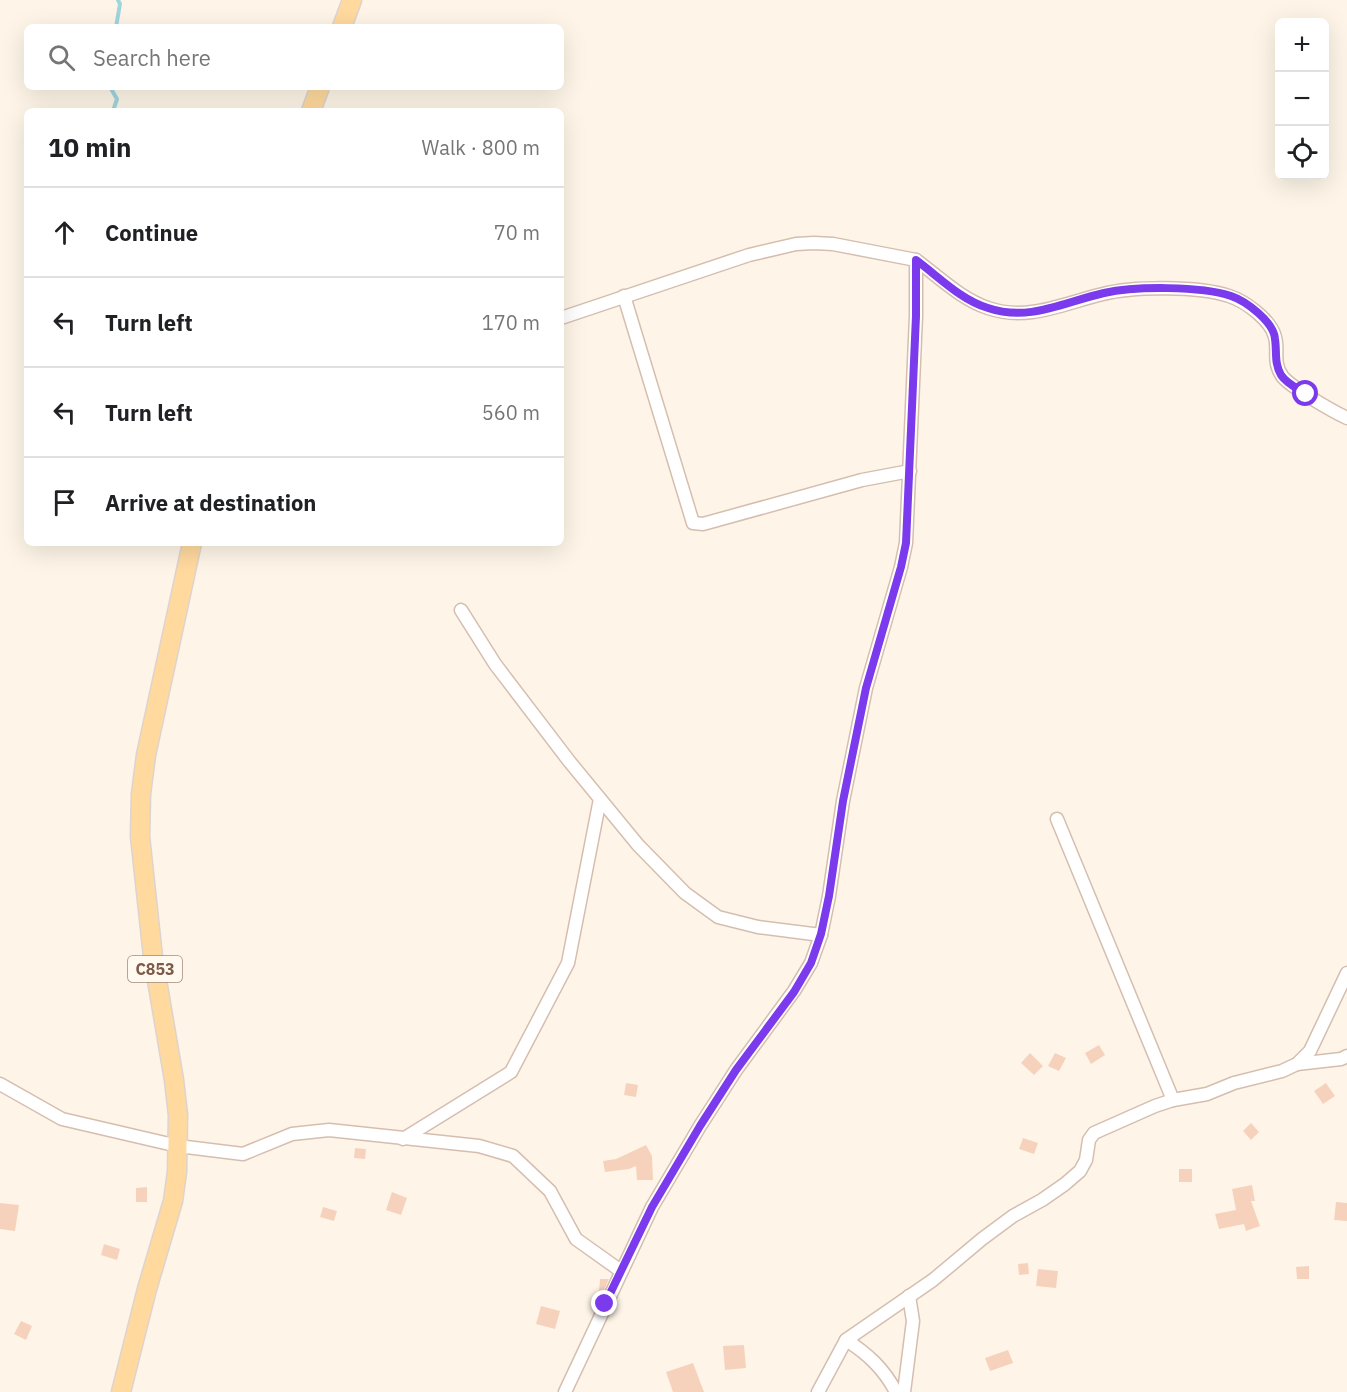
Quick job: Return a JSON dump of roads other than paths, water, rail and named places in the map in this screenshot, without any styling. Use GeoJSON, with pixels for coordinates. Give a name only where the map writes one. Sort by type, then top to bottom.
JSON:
{"type":"FeatureCollection","features":[{"type":"Feature","properties":{"kind":"main road"},"geometry":{"type":"LineString","coordinates":[[343,24],[352,0]]}},
{"type":"Feature","properties":{"kind":"main road"},"geometry":{"type":"LineString","coordinates":[[312,108],[319,90]]}},
{"type":"Feature","properties":{"kind":"main road","name":"C853"},"geometry":{"type":"LineString","coordinates":[[121,1392],[147,1289],[173,1201],[177,1172],[178,1115],[153,957],[140,836],[141,794],[146,755],[191,546]]}},
{"type":"Feature","properties":{"kind":"street"},"geometry":{"type":"LineString","coordinates":[[564,317],[749,255],[796,244],[833,244],[916,260],[963,296],[987,308],[1014,314],[1037,313],[1105,293],[1135,289],[1200,290],[1230,296],[1253,308],[1275,336],[1276,364],[1286,382],[1347,418]]}},
{"type":"Feature","properties":{"kind":"street"},"geometry":{"type":"LineString","coordinates":[[565,1392],[652,1207],[736,1070],[794,992],[811,963],[821,934],[843,801],[866,688],[906,543],[916,316],[916,260]]}},
{"type":"Feature","properties":{"kind":"street"},"geometry":{"type":"LineString","coordinates":[[624,296],[693,523],[703,524],[862,480],[909,471]]}},
{"type":"Feature","properties":{"kind":"street"},"geometry":{"type":"LineString","coordinates":[[461,610],[495,664],[600,799],[638,845],[685,893],[718,916],[758,927],[821,934]]}},
{"type":"Feature","properties":{"kind":"street"},"geometry":{"type":"LineString","coordinates":[[402,1139],[512,1072],[568,963],[600,799]]}},
{"type":"Feature","properties":{"kind":"street"},"geometry":{"type":"LineString","coordinates":[[1058,819],[1173,1100]]}},
{"type":"Feature","properties":{"kind":"street"},"geometry":{"type":"LineString","coordinates":[[1297,1064],[1310,1051],[1347,974]]}},
{"type":"Feature","properties":{"kind":"street"},"geometry":{"type":"LineString","coordinates":[[818,1392],[846,1340],[933,1280],[1013,1216],[1042,1200],[1080,1171],[1086,1160],[1089,1140],[1094,1133],[1130,1116],[1173,1100],[1207,1094],[1234,1083],[1282,1071],[1297,1064],[1341,1059],[1347,1056]]}},
{"type":"Feature","properties":{"kind":"street"},"geometry":{"type":"LineString","coordinates":[[0,1084],[62,1119],[178,1146],[243,1154],[292,1134],[330,1130],[479,1146],[513,1156],[550,1191],[576,1239],[621,1271]]}},
{"type":"Feature","properties":{"kind":"street"},"geometry":{"type":"LineString","coordinates":[[904,1392],[913,1321],[909,1296]]}},
{"type":"Feature","properties":{"kind":"street"},"geometry":{"type":"LineString","coordinates":[[846,1340],[875,1361],[886,1374],[896,1392]]}},
{"type":"Feature","properties":{"kind":"waterway"},"geometry":{"type":"LineString","coordinates":[[117,24],[120,4],[118,0]]}},
{"type":"Feature","properties":{"kind":"waterway"},"geometry":{"type":"LineString","coordinates":[[112,90],[117,99],[114,108]]}}]}
